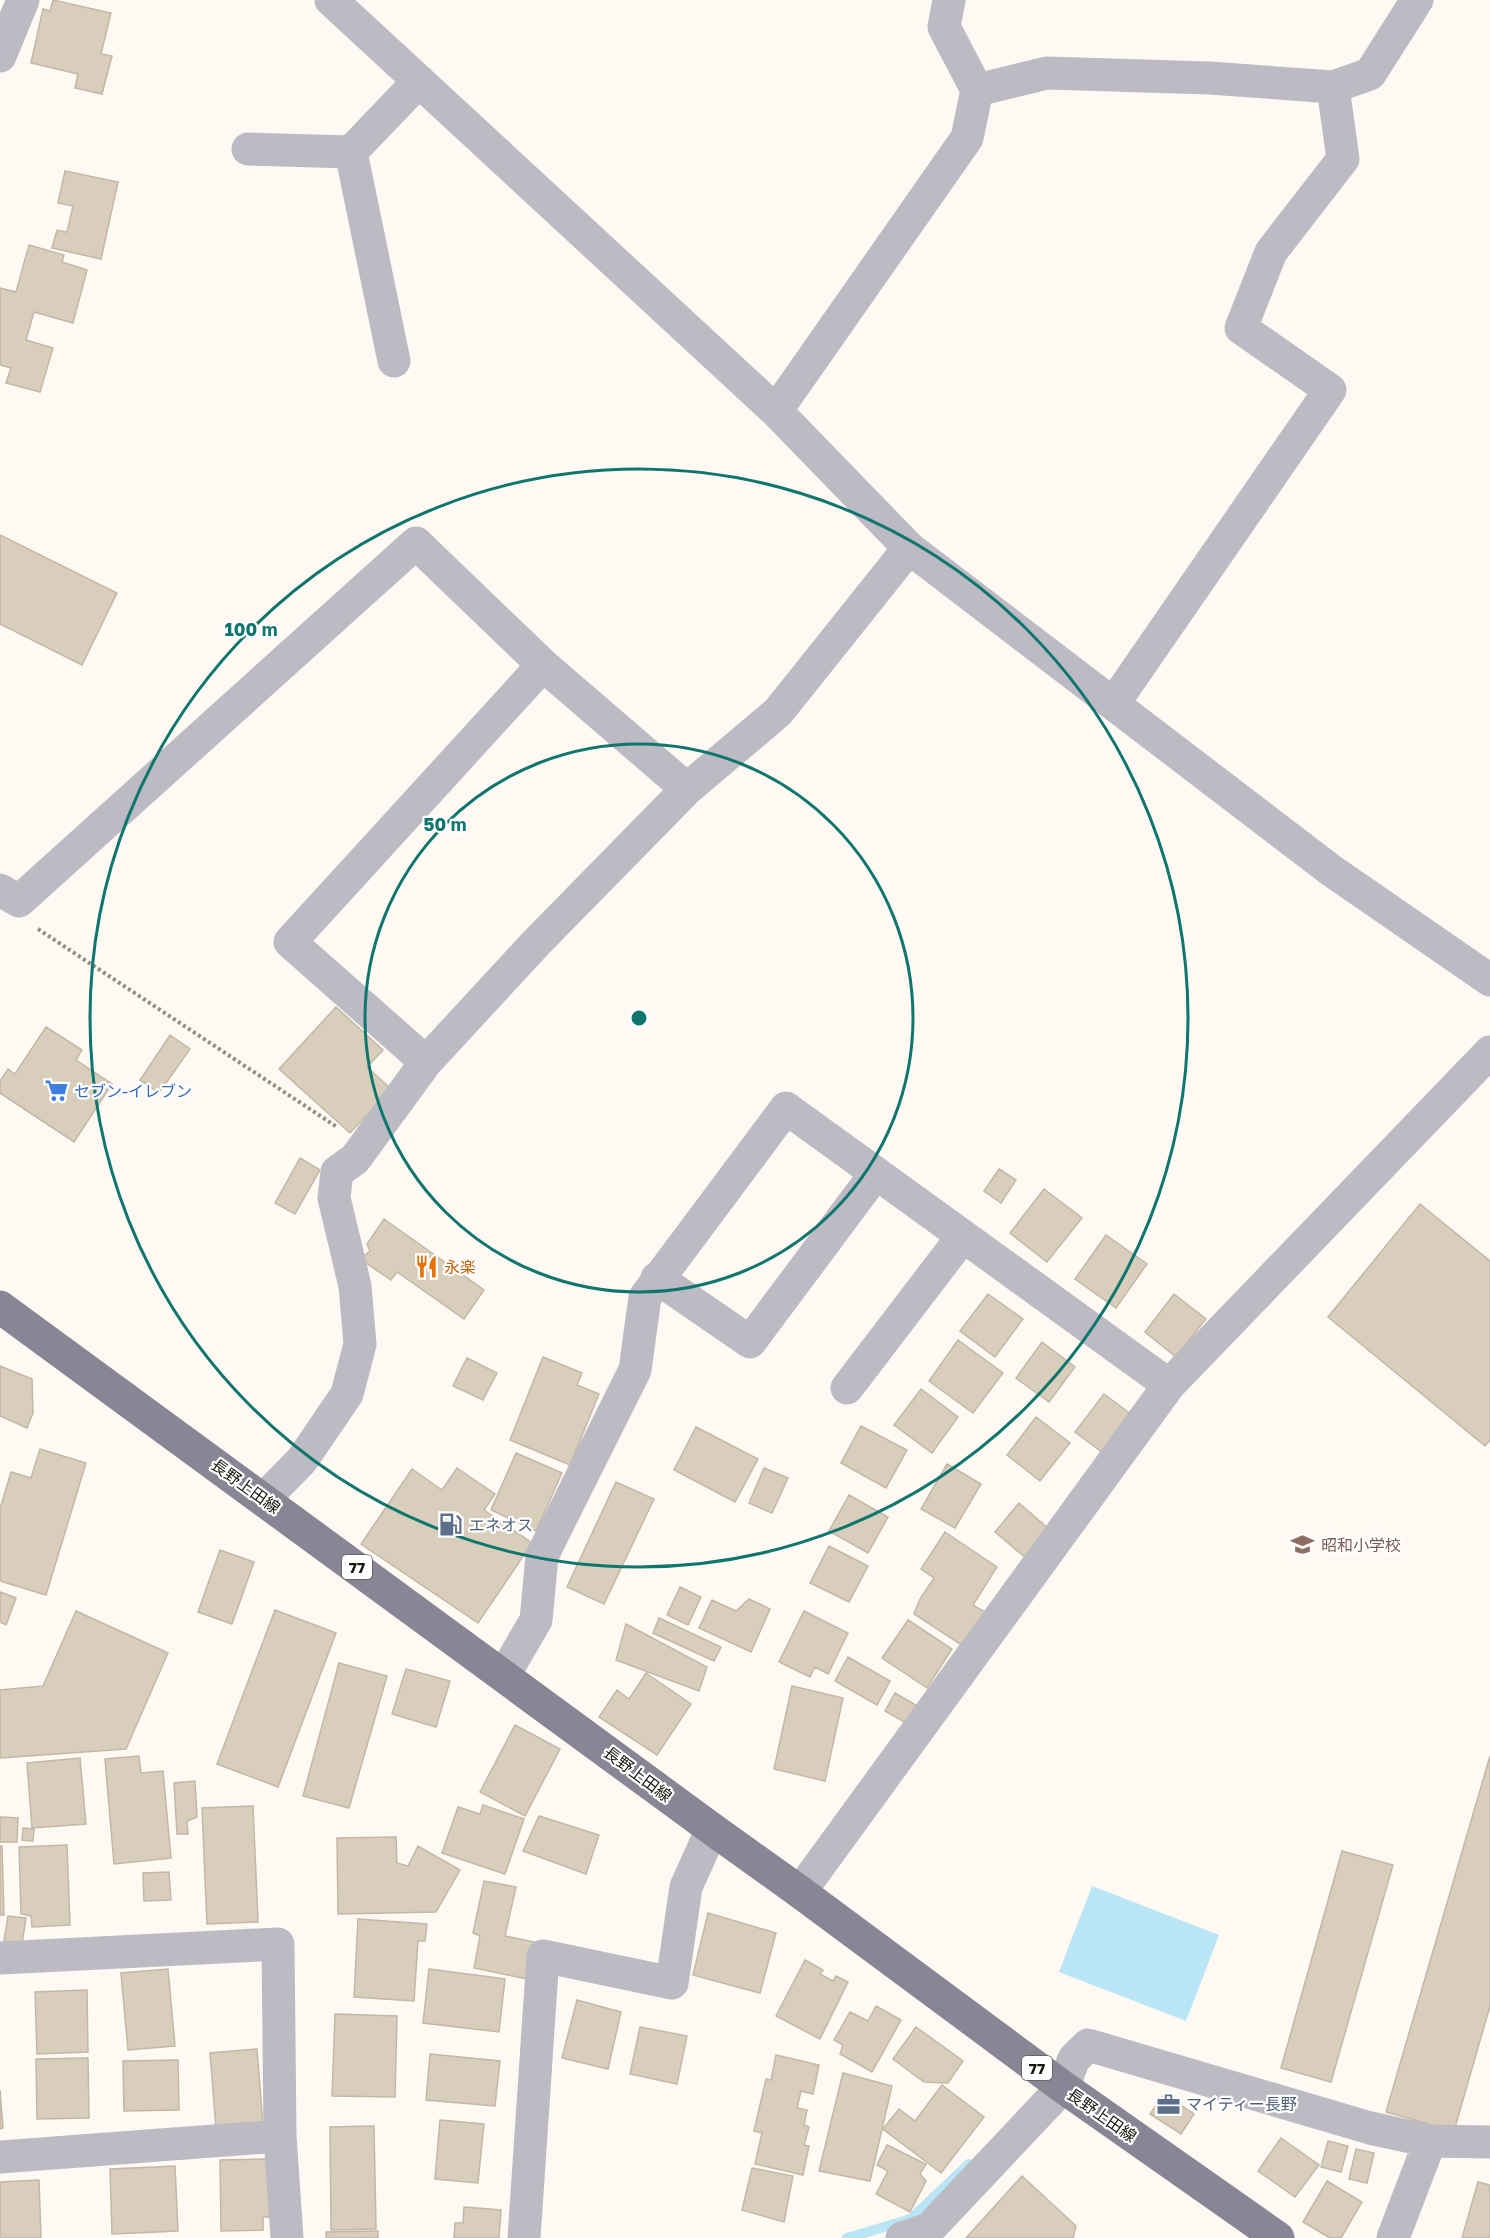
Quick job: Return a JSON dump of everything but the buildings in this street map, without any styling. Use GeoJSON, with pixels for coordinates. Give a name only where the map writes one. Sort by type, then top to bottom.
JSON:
{"type":"FeatureCollection","features":[{"type":"Feature","properties":{"kind":"main road","name":"長野上田線"},"geometry":{"type":"LineString","coordinates":[[0,1306],[1063,2087],[1278,2238]]}},
{"type":"Feature","properties":{"kind":"street"},"geometry":{"type":"LineString","coordinates":[[0,56],[23,0]]}},
{"type":"Feature","properties":{"kind":"street"},"geometry":{"type":"LineString","coordinates":[[332,0],[776,411],[909,548],[1332,871],[1490,980]]}},
{"type":"Feature","properties":{"kind":"street"},"geometry":{"type":"LineString","coordinates":[[776,411],[967,138],[977,90],[944,27],[949,0]]}},
{"type":"Feature","properties":{"kind":"street"},"geometry":{"type":"LineString","coordinates":[[977,90],[1047,73],[1209,78],[1333,87],[1370,74],[1417,0]]}},
{"type":"Feature","properties":{"kind":"street"},"geometry":{"type":"LineString","coordinates":[[248,149],[351,152],[419,81]]}},
{"type":"Feature","properties":{"kind":"street"},"geometry":{"type":"LineString","coordinates":[[1114,703],[1330,390],[1241,328],[1271,252],[1343,159],[1333,87]]}},
{"type":"Feature","properties":{"kind":"street"},"geometry":{"type":"LineString","coordinates":[[351,152],[394,361]]}},
{"type":"Feature","properties":{"kind":"street"},"geometry":{"type":"LineString","coordinates":[[10,896],[416,543],[543,665],[687,789]]}},
{"type":"Feature","properties":{"kind":"street"},"geometry":{"type":"LineString","coordinates":[[264,1499],[302,1460],[347,1394],[360,1344],[355,1286],[334,1198],[337,1172],[355,1159],[426,1062],[536,943],[687,789],[778,712],[909,548]]}},
{"type":"Feature","properties":{"kind":"street"},"geometry":{"type":"LineString","coordinates":[[426,1062],[290,942],[543,665]]}},
{"type":"Feature","properties":{"kind":"street"},"geometry":{"type":"LineString","coordinates":[[800,1892],[1169,1385],[1490,1052]]}},
{"type":"Feature","properties":{"kind":"street"},"geometry":{"type":"LineString","coordinates":[[504,1675],[536,1620],[542,1556],[634,1370],[645,1297],[786,1108],[1169,1385]]}},
{"type":"Feature","properties":{"kind":"street"},"geometry":{"type":"LineString","coordinates":[[657,1278],[750,1342],[876,1173]]}},
{"type":"Feature","properties":{"kind":"street"},"geometry":{"type":"LineString","coordinates":[[847,1389],[963,1236]]}},
{"type":"Feature","properties":{"kind":"street"},"geometry":{"type":"LineString","coordinates":[[524,2238],[543,1956],[672,1983],[686,1887],[712,1829]]}},
{"type":"Feature","properties":{"kind":"street"},"geometry":{"type":"LineString","coordinates":[[0,1958],[278,1944],[280,2136],[287,2238]]}},
{"type":"Feature","properties":{"kind":"street"},"geometry":{"type":"LineString","coordinates":[[902,2238],[929,2229],[1063,2087],[1074,2059],[1088,2045],[1370,2128],[1430,2141],[1490,2142]]}},
{"type":"Feature","properties":{"kind":"street"},"geometry":{"type":"LineString","coordinates":[[0,2157],[280,2136]]}},
{"type":"Feature","properties":{"kind":"street"},"geometry":{"type":"LineString","coordinates":[[1393,2238],[1430,2141]]}},
{"type":"Feature","properties":{"kind":"path"},"geometry":{"type":"LineString","coordinates":[[10,896],[26,921],[338,1127],[355,1159]]}},
{"type":"Feature","properties":{"kind":"water"},"geometry":{"type":"Polygon","coordinates":[[[1092,1886],[1219,1935],[1186,2021],[1059,1972],[1092,1886]]]}},
{"type":"Feature","properties":{"kind":"waterway"},"geometry":{"type":"LineString","coordinates":[[847,2238],[911,2219],[969,2164]]}},
{"type":"Feature","properties":{"kind":"place","name":"セブン-イレブン"},"geometry":{"type":"Point","coordinates":[56,1091]}},
{"type":"Feature","properties":{"kind":"place","name":"永楽"},"geometry":{"type":"Point","coordinates":[426,1267]}},
{"type":"Feature","properties":{"kind":"place","name":"エネオス"},"geometry":{"type":"Point","coordinates":[451,1525]}},
{"type":"Feature","properties":{"kind":"place","name":"昭和小学校"},"geometry":{"type":"Point","coordinates":[1303,1545]}},
{"type":"Feature","properties":{"kind":"place","name":"マイティー長野"},"geometry":{"type":"Point","coordinates":[1168,2104]}}]}
